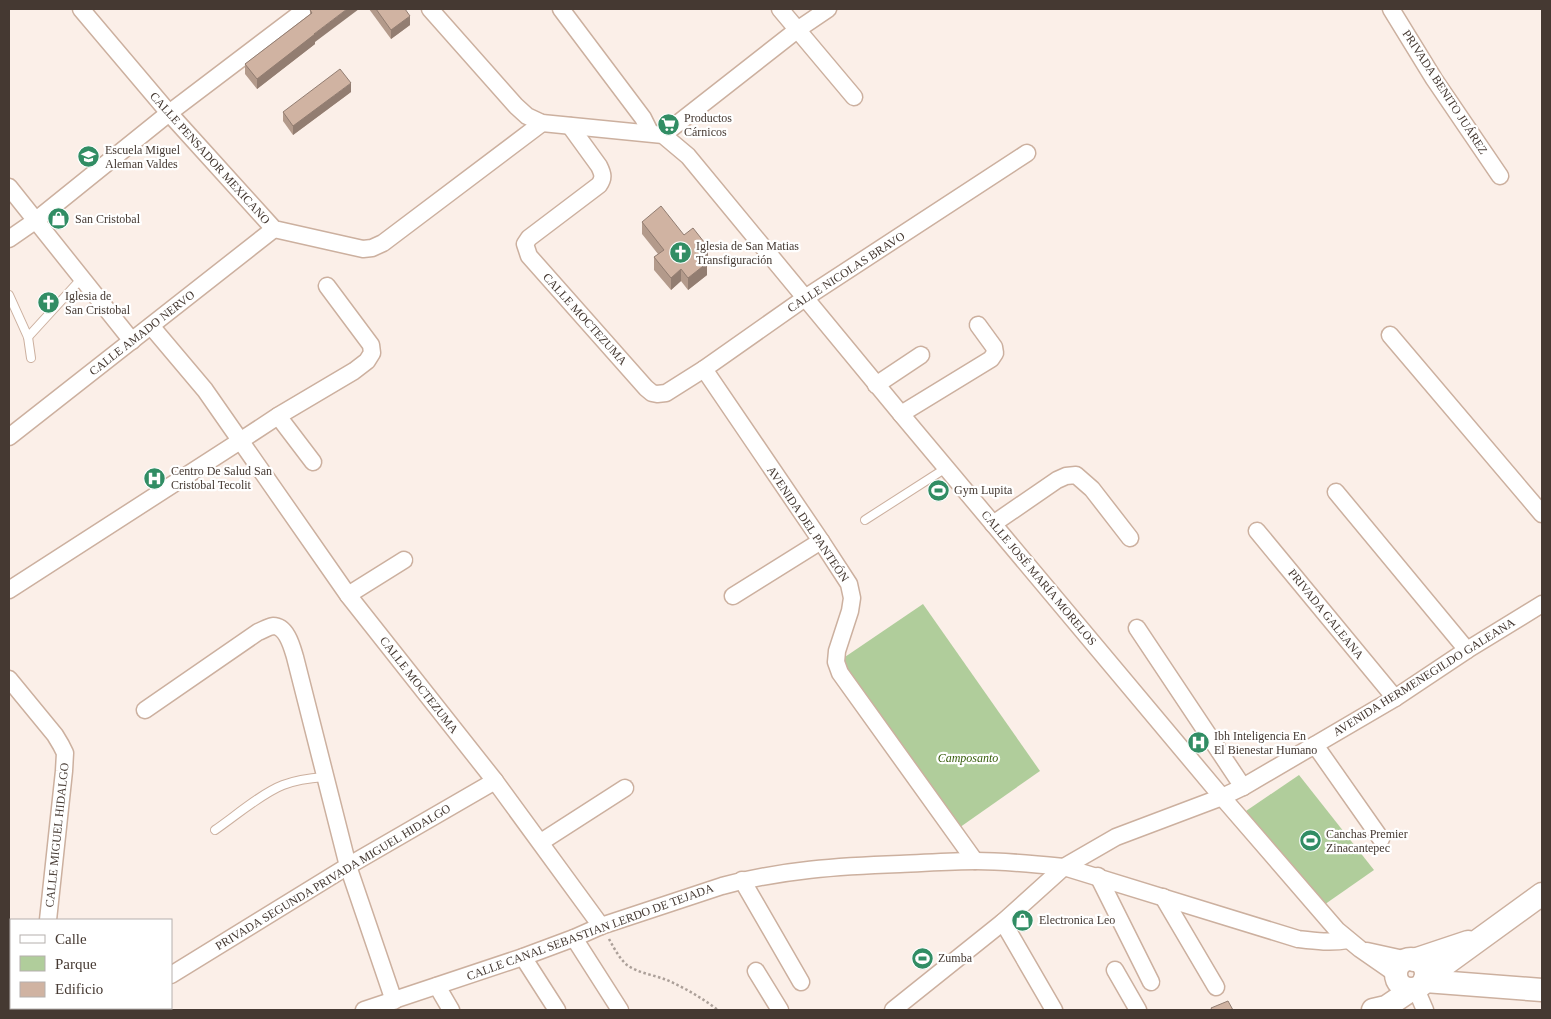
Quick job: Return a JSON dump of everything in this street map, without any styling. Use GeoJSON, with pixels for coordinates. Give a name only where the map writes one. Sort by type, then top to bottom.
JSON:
{"type":"FeatureCollection","features":[{"type":"Feature","properties":{"kind":"street","name":"CALLE PENSADOR MEXICANO"},"geometry":{"type":"LineString","coordinates":[[81,9],[169,113],[274,229],[349,247],[372,248],[383,243],[542,123]]}},
{"type":"Feature","properties":{"kind":"street"},"geometry":{"type":"LineString","coordinates":[[9,240],[169,113],[306,9]]}},
{"type":"Feature","properties":{"kind":"street"},"geometry":{"type":"LineString","coordinates":[[430,9],[527,116],[542,123],[657,133],[828,9]]}},
{"type":"Feature","properties":{"kind":"street","name":"CALLE JOSÉ MARÍA MORELOS"},"geometry":{"type":"LineString","coordinates":[[561,9],[643,118],[657,133],[688,156],[876,385],[1222,797],[1337,930],[1354,945]]}},
{"type":"Feature","properties":{"kind":"street"},"geometry":{"type":"LineString","coordinates":[[780,9],[854,97]]}},
{"type":"Feature","properties":{"kind":"street","name":"PRIVADA BENITO JUÁREZ"},"geometry":{"type":"LineString","coordinates":[[1390,9],[1434,79],[1500,176]]}},
{"type":"Feature","properties":{"kind":"street","name":"CALLE MOCTEZUMA"},"geometry":{"type":"LineString","coordinates":[[570,126],[599,166],[603,179],[599,185],[529,238],[525,244],[529,256],[646,388],[652,393],[666,393]]}},
{"type":"Feature","properties":{"kind":"street","name":"CALLE NICOLAS BRAVO"},"geometry":{"type":"LineString","coordinates":[[666,393],[806,298],[1027,153]]}},
{"type":"Feature","properties":{"kind":"street"},"geometry":{"type":"LineString","coordinates":[[9,187],[132,342]]}},
{"type":"Feature","properties":{"kind":"street","name":"CALLE AMADO NERVO"},"geometry":{"type":"LineString","coordinates":[[9,437],[274,229]]}},
{"type":"Feature","properties":{"kind":"street"},"geometry":{"type":"LineString","coordinates":[[9,590],[278,416],[354,371],[367,361],[372,352],[371,345],[328,286]]}},
{"type":"Feature","properties":{"kind":"street"},"geometry":{"type":"LineString","coordinates":[[901,414],[991,359],[995,353],[994,347],[978,325]]}},
{"type":"Feature","properties":{"kind":"street","name":"CALLE MOCTEZUMA"},"geometry":{"type":"LineString","coordinates":[[151,326],[205,390],[348,595],[495,781],[601,926]]}},
{"type":"Feature","properties":{"kind":"street"},"geometry":{"type":"LineString","coordinates":[[1390,335],[1542,514]]}},
{"type":"Feature","properties":{"kind":"street"},"geometry":{"type":"LineString","coordinates":[[876,385],[921,355]]}},
{"type":"Feature","properties":{"kind":"street","name":"AVENIDA DEL PANTEÓN"},"geometry":{"type":"LineString","coordinates":[[704,369],[849,584],[852,598],[850,611],[837,651],[836,662],[840,673],[975,861]]}},
{"type":"Feature","properties":{"kind":"street"},"geometry":{"type":"LineString","coordinates":[[278,416],[313,462]]}},
{"type":"Feature","properties":{"kind":"street"},"geometry":{"type":"LineString","coordinates":[[993,524],[1057,480],[1066,476],[1076,475],[1092,489],[1130,538]]}},
{"type":"Feature","properties":{"kind":"street"},"geometry":{"type":"LineString","coordinates":[[1336,492],[1467,650]]}},
{"type":"Feature","properties":{"kind":"street","name":"PRIVADA GALEANA"},"geometry":{"type":"LineString","coordinates":[[1257,531],[1395,698]]}},
{"type":"Feature","properties":{"kind":"street"},"geometry":{"type":"LineString","coordinates":[[733,596],[821,541]]}},
{"type":"Feature","properties":{"kind":"street"},"geometry":{"type":"LineString","coordinates":[[348,595],[404,560]]}},
{"type":"Feature","properties":{"kind":"street","name":"AVENIDA HERMENEGILDO GALEANA"},"geometry":{"type":"LineString","coordinates":[[893,1010],[1002,922],[1064,867],[1116,838],[1243,787],[1395,698],[1467,650],[1542,604]]}},
{"type":"Feature","properties":{"kind":"street"},"geometry":{"type":"LineString","coordinates":[[145,710],[258,632],[271,626],[278,627],[285,633],[295,657],[348,866],[394,1001]]}},
{"type":"Feature","properties":{"kind":"street"},"geometry":{"type":"LineString","coordinates":[[1137,628],[1243,787]]}},
{"type":"Feature","properties":{"kind":"street","name":"CALLE MIGUEL HIDALGO"},"geometry":{"type":"LineString","coordinates":[[12,688],[55,735],[64,753],[64,771],[48,919]]}},
{"type":"Feature","properties":{"kind":"street"},"geometry":{"type":"LineString","coordinates":[[1315,745],[1381,839]]}},
{"type":"Feature","properties":{"kind":"street","name":"PRIVADA SEGUNDA PRIVADA MIGUEL HIDALGO"},"geometry":{"type":"LineString","coordinates":[[172,973],[348,866],[495,781]]}},
{"type":"Feature","properties":{"kind":"street"},"geometry":{"type":"LineString","coordinates":[[541,842],[625,788]]}},
{"type":"Feature","properties":{"kind":"street","name":"CALLE CANAL SEBASTIAN LERDO DE TEJADA"},"geometry":{"type":"LineString","coordinates":[[364,1010],[523,957],[601,926],[742,880],[848,866],[975,861],[1028,863],[1064,867],[1298,939],[1354,945]]}},
{"type":"Feature","properties":{"kind":"street"},"geometry":{"type":"LineString","coordinates":[[1098,876],[1151,982]]}},
{"type":"Feature","properties":{"kind":"street"},"geometry":{"type":"LineString","coordinates":[[742,880],[801,982]]}},
{"type":"Feature","properties":{"kind":"street"},"geometry":{"type":"LineString","coordinates":[[1368,1010],[1388,984],[1411,976],[1456,945],[1479,940],[1542,894]]}},
{"type":"Feature","properties":{"kind":"street"},"geometry":{"type":"LineString","coordinates":[[1163,897],[1216,987]]}},
{"type":"Feature","properties":{"kind":"street"},"geometry":{"type":"LineString","coordinates":[[1002,922],[1054,1010]]}},
{"type":"Feature","properties":{"kind":"street"},"geometry":{"type":"LineString","coordinates":[[574,938],[620,1010]]}},
{"type":"Feature","properties":{"kind":"street"},"geometry":{"type":"LineString","coordinates":[[1354,945],[1411,976],[1542,990]]}},
{"type":"Feature","properties":{"kind":"street"},"geometry":{"type":"LineString","coordinates":[[523,957],[557,1010]]}},
{"type":"Feature","properties":{"kind":"street"},"geometry":{"type":"LineString","coordinates":[[1115,970],[1138,1010]]}},
{"type":"Feature","properties":{"kind":"street"},"geometry":{"type":"LineString","coordinates":[[756,971],[780,1010]]}},
{"type":"Feature","properties":{"kind":"street"},"geometry":{"type":"LineString","coordinates":[[1373,1010],[1386,1007],[1411,976]]}},
{"type":"Feature","properties":{"kind":"street"},"geometry":{"type":"LineString","coordinates":[[1411,976],[1425,1010]]}},
{"type":"Feature","properties":{"kind":"street"},"geometry":{"type":"LineString","coordinates":[[437,986],[451,1010]]}},
{"type":"Feature","properties":{"kind":"lane"},"geometry":{"type":"LineString","coordinates":[[28,337],[81,279]]}},
{"type":"Feature","properties":{"kind":"lane"},"geometry":{"type":"LineString","coordinates":[[9,295],[28,337],[31,358]]}},
{"type":"Feature","properties":{"kind":"lane"},"geometry":{"type":"LineString","coordinates":[[865,520],[946,468]]}},
{"type":"Feature","properties":{"kind":"lane"},"geometry":{"type":"LineString","coordinates":[[215,830],[282,785],[298,780],[324,776]]}},
{"type":"Feature","properties":{"kind":"path"},"geometry":{"type":"LineString","coordinates":[[601,926],[626,964],[636,970],[682,987],[718,1010]]}},
{"type":"Feature","properties":{"kind":"green space","name":"Camposanto"},"geometry":{"type":"Polygon","coordinates":[[[923,604],[1040,771],[956,830],[839,661],[923,604]]]}},
{"type":"Feature","properties":{"kind":"green space","name":"Canchas Premier Zinacantepec"},"geometry":{"type":"Polygon","coordinates":[[[1299,775],[1374,870],[1321,907],[1246,811],[1299,775]]]}},
{"type":"Feature","properties":{"kind":"building"},"geometry":{"type":"Polygon","coordinates":[[[347,9],[257,79],[245,64],[312,13],[310,10],[347,9]]]}},
{"type":"Feature","properties":{"kind":"building"},"geometry":{"type":"Polygon","coordinates":[[[376,9],[405,9],[410,16],[391,30],[376,9]]]}},
{"type":"Feature","properties":{"kind":"building"},"geometry":{"type":"Polygon","coordinates":[[[340,69],[351,83],[293,126],[283,112],[340,69]]]}},
{"type":"Feature","properties":{"kind":"building","name":"Iglesia de San Matias Transfiguración"},"geometry":{"type":"Polygon","coordinates":[[[661,206],[684,235],[693,228],[708,247],[699,254],[707,263],[688,278],[681,269],[671,278],[654,257],[664,250],[642,222],[661,206]]]}},
{"type":"Feature","properties":{"kind":"building"},"geometry":{"type":"Polygon","coordinates":[[[1228,1001],[1233,1010],[1212,1010],[1211,1008],[1228,1001]]]}},
{"type":"Feature","properties":{"kind":"place","name":"Productos Cárnicos"},"geometry":{"type":"Point","coordinates":[668,125]}},
{"type":"Feature","properties":{"kind":"place","name":"Escuela Miguel Aleman Valdes"},"geometry":{"type":"Point","coordinates":[89,157]}},
{"type":"Feature","properties":{"kind":"place","name":"San Cristobal"},"geometry":{"type":"Point","coordinates":[59,219]}},
{"type":"Feature","properties":{"kind":"place","name":"Iglesia de San Matias Transfiguración"},"geometry":{"type":"Point","coordinates":[680,253]}},
{"type":"Feature","properties":{"kind":"place","name":"Iglesia de San Cristobal"},"geometry":{"type":"Point","coordinates":[49,303]}},
{"type":"Feature","properties":{"kind":"place","name":"Centro De Salud San Cristobal Tecolit"},"geometry":{"type":"Point","coordinates":[155,478]}},
{"type":"Feature","properties":{"kind":"place","name":"Gym Lupita"},"geometry":{"type":"Point","coordinates":[938,490]}},
{"type":"Feature","properties":{"kind":"place","name":"Ibh Inteligencia En El Bienestar Humano"},"geometry":{"type":"Point","coordinates":[1198,743]}},
{"type":"Feature","properties":{"kind":"place","name":"Canchas Premier Zinacantepec"},"geometry":{"type":"Point","coordinates":[1310,841]}},
{"type":"Feature","properties":{"kind":"place","name":"Electronica Leo"},"geometry":{"type":"Point","coordinates":[1023,920]}},
{"type":"Feature","properties":{"kind":"place","name":"Zumba"},"geometry":{"type":"Point","coordinates":[922,958]}}]}
